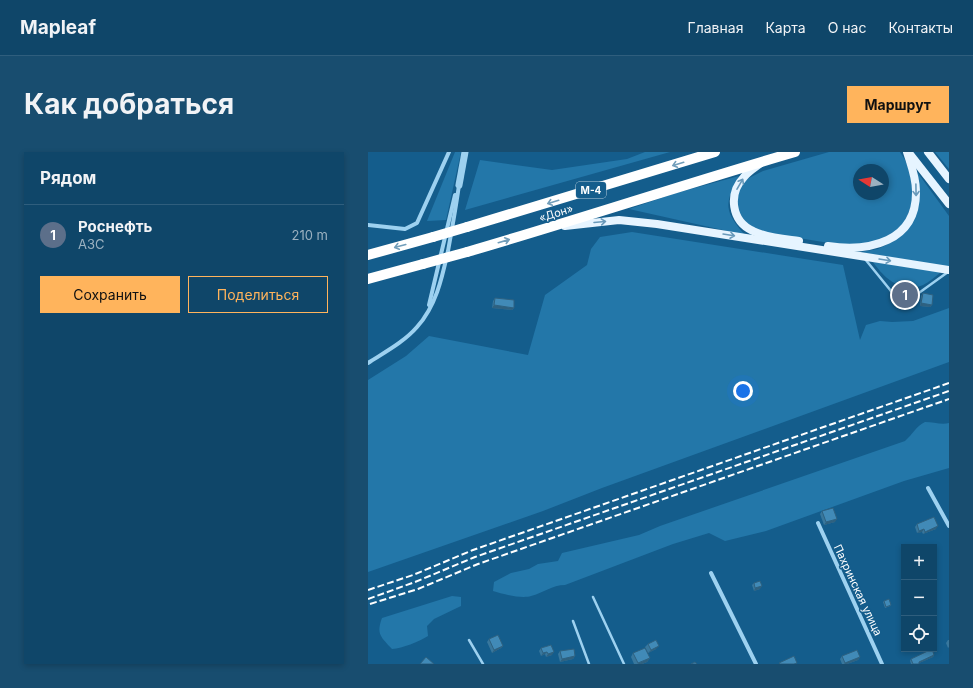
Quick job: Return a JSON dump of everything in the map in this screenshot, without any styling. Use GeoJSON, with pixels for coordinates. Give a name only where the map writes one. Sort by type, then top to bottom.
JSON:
{"type":"FeatureCollection","features":[{"type":"Feature","properties":{"kind":"highway","name":"«Дон»"},"geometry":{"type":"LineString","coordinates":[[368,255],[433,238],[715,152]]}},
{"type":"Feature","properties":{"kind":"highway","name":"«Дон»"},"geometry":{"type":"LineString","coordinates":[[368,279],[548,228],[795,152]]}},
{"type":"Feature","properties":{"kind":"main road"},"geometry":{"type":"LineString","coordinates":[[763,161],[744,177],[735,194],[733,204],[735,214],[745,227],[760,234],[838,247],[853,248],[873,246],[887,241],[908,222],[913,213],[916,192],[913,170],[908,152]]}},
{"type":"Feature","properties":{"kind":"main road"},"geometry":{"type":"LineString","coordinates":[[908,152],[949,204]]}},
{"type":"Feature","properties":{"kind":"main road"},"geometry":{"type":"LineString","coordinates":[[928,152],[949,179]]}},
{"type":"Feature","properties":{"kind":"main road"},"geometry":{"type":"LineString","coordinates":[[941,169],[949,175]]}},
{"type":"Feature","properties":{"kind":"main road"},"geometry":{"type":"LineString","coordinates":[[548,228],[606,221],[657,224],[949,271]]}},
{"type":"Feature","properties":{"kind":"street"},"geometry":{"type":"LineString","coordinates":[[368,225],[405,229],[417,223],[448,152]]}},
{"type":"Feature","properties":{"kind":"street"},"geometry":{"type":"LineString","coordinates":[[368,364],[409,335],[424,317],[436,295],[442,279],[455,214],[465,152]]}},
{"type":"Feature","properties":{"kind":"street"},"geometry":{"type":"LineString","coordinates":[[928,488],[949,526]]}},
{"type":"Feature","properties":{"kind":"street","name":"Пахринская улица"},"geometry":{"type":"LineString","coordinates":[[818,523],[882,664]]}},
{"type":"Feature","properties":{"kind":"street"},"geometry":{"type":"LineString","coordinates":[[711,574],[756,664]]}},
{"type":"Feature","properties":{"kind":"lane"},"geometry":{"type":"LineString","coordinates":[[864,257],[891,291],[899,297],[901,305],[909,306],[915,296],[949,271]]}},
{"type":"Feature","properties":{"kind":"lane"},"geometry":{"type":"LineString","coordinates":[[891,291],[915,296]]}},
{"type":"Feature","properties":{"kind":"lane"},"geometry":{"type":"LineString","coordinates":[[895,294],[915,296]]}},
{"type":"Feature","properties":{"kind":"lane"},"geometry":{"type":"LineString","coordinates":[[593,597],[624,664]]}},
{"type":"Feature","properties":{"kind":"lane"},"geometry":{"type":"LineString","coordinates":[[573,621],[589,664]]}},
{"type":"Feature","properties":{"kind":"lane"},"geometry":{"type":"LineString","coordinates":[[469,640],[483,664]]}},
{"type":"Feature","properties":{"kind":"shaded area"},"geometry":{"type":"Polygon","coordinates":[[[455,152],[461,152],[446,220],[427,221],[455,152]]]}},
{"type":"Feature","properties":{"kind":"shaded area"},"geometry":{"type":"Polygon","coordinates":[[[645,152],[670,152],[465,210],[480,160],[552,170],[627,159],[645,152]]]}},
{"type":"Feature","properties":{"kind":"shaded area"},"geometry":{"type":"Polygon","coordinates":[[[829,152],[900,152],[910,172],[913,191],[911,207],[904,223],[883,239],[860,245],[829,243],[762,232],[748,226],[737,209],[737,195],[745,180],[763,171],[829,152]]]}},
{"type":"Feature","properties":{"kind":"shaded area"},"geometry":{"type":"Polygon","coordinates":[[[935,152],[949,152],[949,169],[935,152]]]}},
{"type":"Feature","properties":{"kind":"shaded area"},"geometry":{"type":"Polygon","coordinates":[[[915,169],[949,216],[949,267],[860,252],[878,249],[894,241],[913,219],[915,169]]]}},
{"type":"Feature","properties":{"kind":"shaded area"},"geometry":{"type":"Polygon","coordinates":[[[739,176],[731,194],[728,207],[733,220],[745,235],[629,209],[676,193],[739,176]]]}},
{"type":"Feature","properties":{"kind":"shaded area"},"geometry":{"type":"Polygon","coordinates":[[[632,232],[843,265],[860,340],[866,325],[880,321],[913,321],[949,308],[949,362],[602,488],[543,511],[368,572],[368,380],[406,356],[429,336],[528,355],[545,295],[587,265],[591,249],[600,237],[632,232]]]}},
{"type":"Feature","properties":{"kind":"shaded area"},"geometry":{"type":"Polygon","coordinates":[[[873,262],[941,272],[923,285],[915,287],[900,286],[882,274],[873,262]]]}},
{"type":"Feature","properties":{"kind":"shaded area"},"geometry":{"type":"Polygon","coordinates":[[[925,422],[943,424],[949,423],[949,468],[904,481],[766,531],[725,541],[709,533],[673,544],[535,595],[517,597],[493,591],[494,582],[511,573],[529,569],[538,564],[558,561],[562,553],[639,535],[660,526],[905,441],[925,422]]]}},
{"type":"Feature","properties":{"kind":"shaded area"},"geometry":{"type":"Polygon","coordinates":[[[452,596],[461,597],[461,606],[434,619],[427,626],[428,636],[410,644],[392,649],[382,638],[379,628],[382,618],[452,596]]]}},
{"type":"Feature","properties":{"kind":"building"},"geometry":{"type":"Polygon","coordinates":[[[923,293],[933,295],[932,305],[921,303],[923,293]]]}},
{"type":"Feature","properties":{"kind":"building"},"geometry":{"type":"Polygon","coordinates":[[[495,298],[514,300],[514,308],[494,305],[495,298]]]}},
{"type":"Feature","properties":{"kind":"building"},"geometry":{"type":"Polygon","coordinates":[[[833,508],[837,519],[826,522],[822,511],[833,508]]]}},
{"type":"Feature","properties":{"kind":"building"},"geometry":{"type":"Polygon","coordinates":[[[934,517],[938,526],[925,532],[924,529],[919,531],[917,524],[934,517]]]}},
{"type":"Feature","properties":{"kind":"building"},"geometry":{"type":"Polygon","coordinates":[[[760,581],[762,586],[755,588],[754,583],[760,581]]]}},
{"type":"Feature","properties":{"kind":"building"},"geometry":{"type":"Polygon","coordinates":[[[889,599],[891,605],[886,607],[884,601],[889,599]]]}},
{"type":"Feature","properties":{"kind":"building"},"geometry":{"type":"Polygon","coordinates":[[[498,635],[503,646],[494,650],[489,639],[498,635]]]}},
{"type":"Feature","properties":{"kind":"building"},"geometry":{"type":"Polygon","coordinates":[[[656,640],[659,646],[651,650],[648,644],[656,640]]]}},
{"type":"Feature","properties":{"kind":"building"},"geometry":{"type":"Polygon","coordinates":[[[551,645],[554,652],[548,654],[547,652],[543,653],[541,648],[551,645]]]}},
{"type":"Feature","properties":{"kind":"building"},"geometry":{"type":"Polygon","coordinates":[[[645,648],[650,658],[638,663],[633,653],[645,648]]]}},
{"type":"Feature","properties":{"kind":"building"},"geometry":{"type":"Polygon","coordinates":[[[574,649],[575,656],[562,659],[560,651],[574,649]]]}},
{"type":"Feature","properties":{"kind":"building"},"geometry":{"type":"Polygon","coordinates":[[[857,650],[860,657],[845,663],[842,656],[857,650]]]}},
{"type":"Feature","properties":{"kind":"building"},"geometry":{"type":"Polygon","coordinates":[[[926,652],[933,652],[934,655],[919,662],[919,664],[913,664],[911,659],[926,652]]]}},
{"type":"Feature","properties":{"kind":"building"},"geometry":{"type":"Polygon","coordinates":[[[794,656],[797,663],[779,663],[794,656]]]}},
{"type":"Feature","properties":{"kind":"building"},"geometry":{"type":"Polygon","coordinates":[[[426,657],[434,664],[420,664],[426,657]]]}},
{"type":"Feature","properties":{"kind":"railway"},"geometry":{"type":"LineString","coordinates":[[368,590],[413,575],[473,550],[949,383]]}},
{"type":"Feature","properties":{"kind":"railway"},"geometry":{"type":"LineString","coordinates":[[368,599],[415,582],[475,557],[949,391]]}},
{"type":"Feature","properties":{"kind":"railway"},"geometry":{"type":"LineString","coordinates":[[370,604],[418,589],[478,564],[949,399]]}},
{"type":"Feature","properties":{"kind":"place","name":"Роснефть"},"geometry":{"type":"Point","coordinates":[905,295]}}]}
